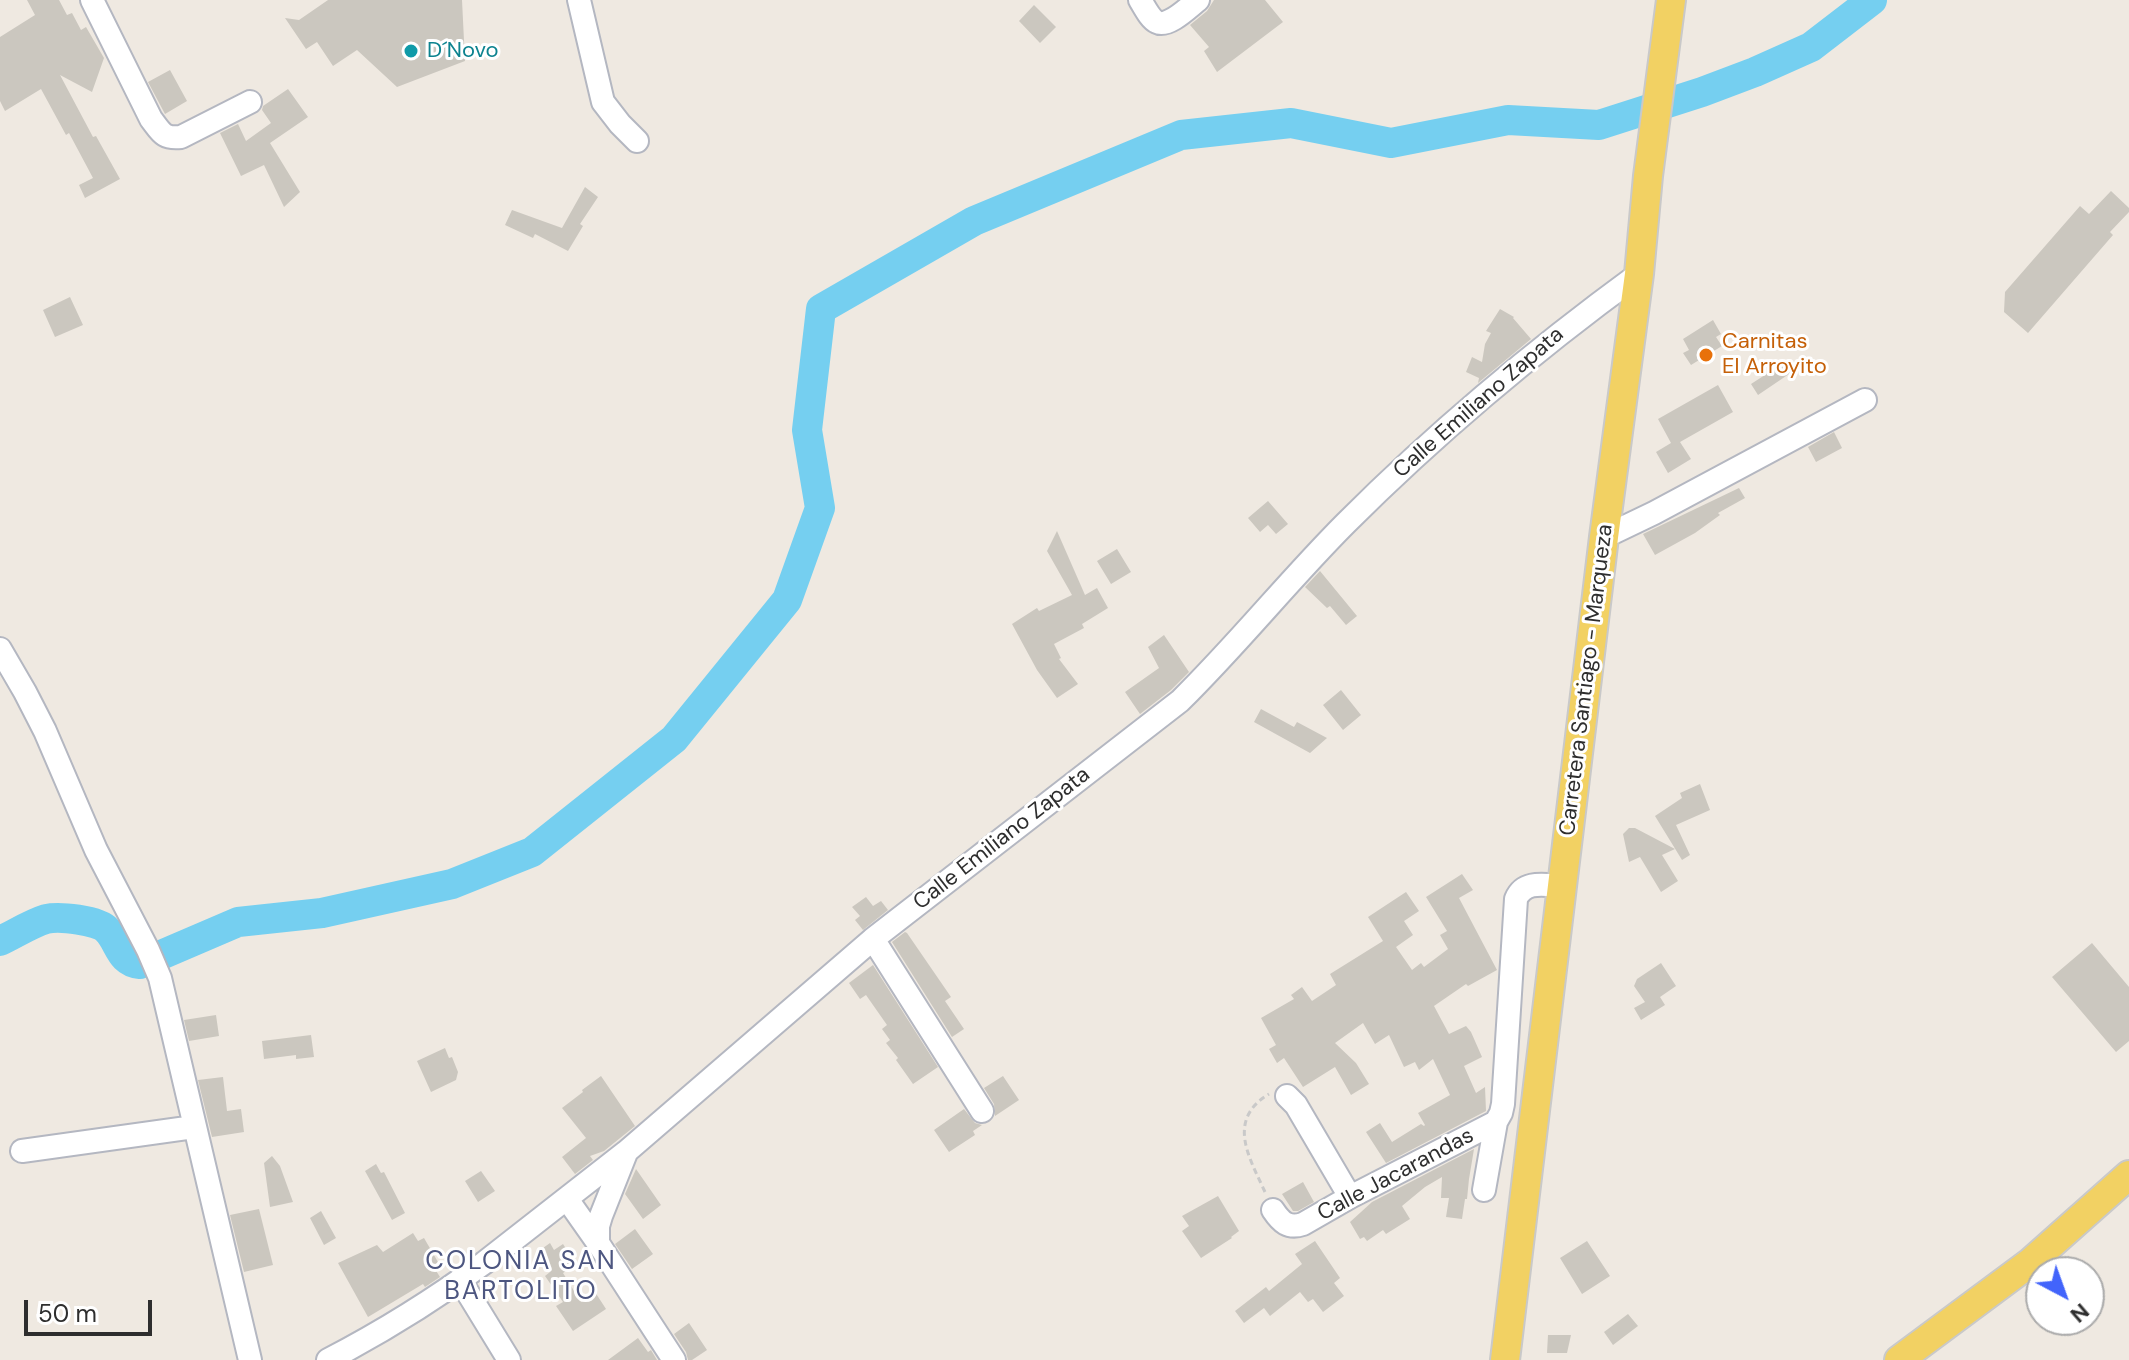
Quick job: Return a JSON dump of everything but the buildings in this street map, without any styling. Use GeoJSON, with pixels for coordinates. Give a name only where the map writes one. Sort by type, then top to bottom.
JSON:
{"type":"FeatureCollection","features":[{"type":"Feature","properties":{"kind":"main road","name":"Carretera Santiago - Marqueza"},"geometry":{"type":"LineString","coordinates":[[1505,1360],[1671,0]]}},
{"type":"Feature","properties":{"kind":"main road"},"geometry":{"type":"LineString","coordinates":[[1899,1360],[2031,1262],[2129,1175]]}},
{"type":"Feature","properties":{"kind":"street"},"geometry":{"type":"LineString","coordinates":[[92,0],[151,119],[162,134],[170,138],[181,137],[250,102]]}},
{"type":"Feature","properties":{"kind":"street"},"geometry":{"type":"LineString","coordinates":[[579,0],[603,102],[637,141]]}},
{"type":"Feature","properties":{"kind":"street"},"geometry":{"type":"LineString","coordinates":[[1140,0],[1154,20],[1164,24],[1198,0]]}},
{"type":"Feature","properties":{"kind":"street","name":"Calle Emiliano Zapata"},"geometry":{"type":"LineString","coordinates":[[328,1360],[460,1280],[567,1199],[873,939],[1180,701],[1344,525],[1394,476],[1527,359],[1639,274]]}},
{"type":"Feature","properties":{"kind":"street"},"geometry":{"type":"LineString","coordinates":[[1604,537],[1865,400]]}},
{"type":"Feature","properties":{"kind":"street"},"geometry":{"type":"LineString","coordinates":[[0,649],[45,731],[96,850],[160,978],[250,1360]]}},
{"type":"Feature","properties":{"kind":"street","name":"Calle Jacarandas"},"geometry":{"type":"LineString","coordinates":[[1273,1210],[1279,1220],[1296,1226],[1496,1122],[1503,1104],[1516,899],[1519,892],[1529,885],[1562,886]]}},
{"type":"Feature","properties":{"kind":"street"},"geometry":{"type":"LineString","coordinates":[[873,939],[982,1111]]}},
{"type":"Feature","properties":{"kind":"street"},"geometry":{"type":"LineString","coordinates":[[1287,1096],[1296,1105],[1350,1197]]}},
{"type":"Feature","properties":{"kind":"street"},"geometry":{"type":"LineString","coordinates":[[1484,1190],[1496,1122]]}},
{"type":"Feature","properties":{"kind":"street"},"geometry":{"type":"LineString","coordinates":[[22,1151],[194,1127]]}},
{"type":"Feature","properties":{"kind":"street"},"geometry":{"type":"LineString","coordinates":[[598,1243],[601,1216],[626,1152]]}},
{"type":"Feature","properties":{"kind":"street"},"geometry":{"type":"LineString","coordinates":[[567,1199],[674,1360]]}},
{"type":"Feature","properties":{"kind":"street"},"geometry":{"type":"LineString","coordinates":[[460,1280],[509,1360]]}},
{"type":"Feature","properties":{"kind":"path"},"geometry":{"type":"LineString","coordinates":[[1273,1210],[1245,1148],[1244,1127],[1249,1111],[1256,1102],[1279,1092],[1287,1096]]}},
{"type":"Feature","properties":{"kind":"waterway"},"geometry":{"type":"LineString","coordinates":[[0,941],[46,919],[78,920],[107,930],[124,956],[140,964],[238,922],[322,913],[452,884],[532,852],[674,739],[787,600],[820,508],[807,430],[821,309],[974,221],[1181,135],[1291,123],[1391,143],[1508,120],[1599,125],[1702,92],[1811,47],[1872,0]]}},
{"type":"Feature","properties":{"kind":"place","name":"D´Novo"},"geometry":{"type":"Point","coordinates":[411,51]}},
{"type":"Feature","properties":{"kind":"place","name":"Carnitas El Arroyito"},"geometry":{"type":"Point","coordinates":[1706,355]}},
{"type":"Feature","properties":{"kind":"district","name":"COLONIA SAN BARTOLITO"},"geometry":{"type":"Point","coordinates":[521,1277]}}]}
